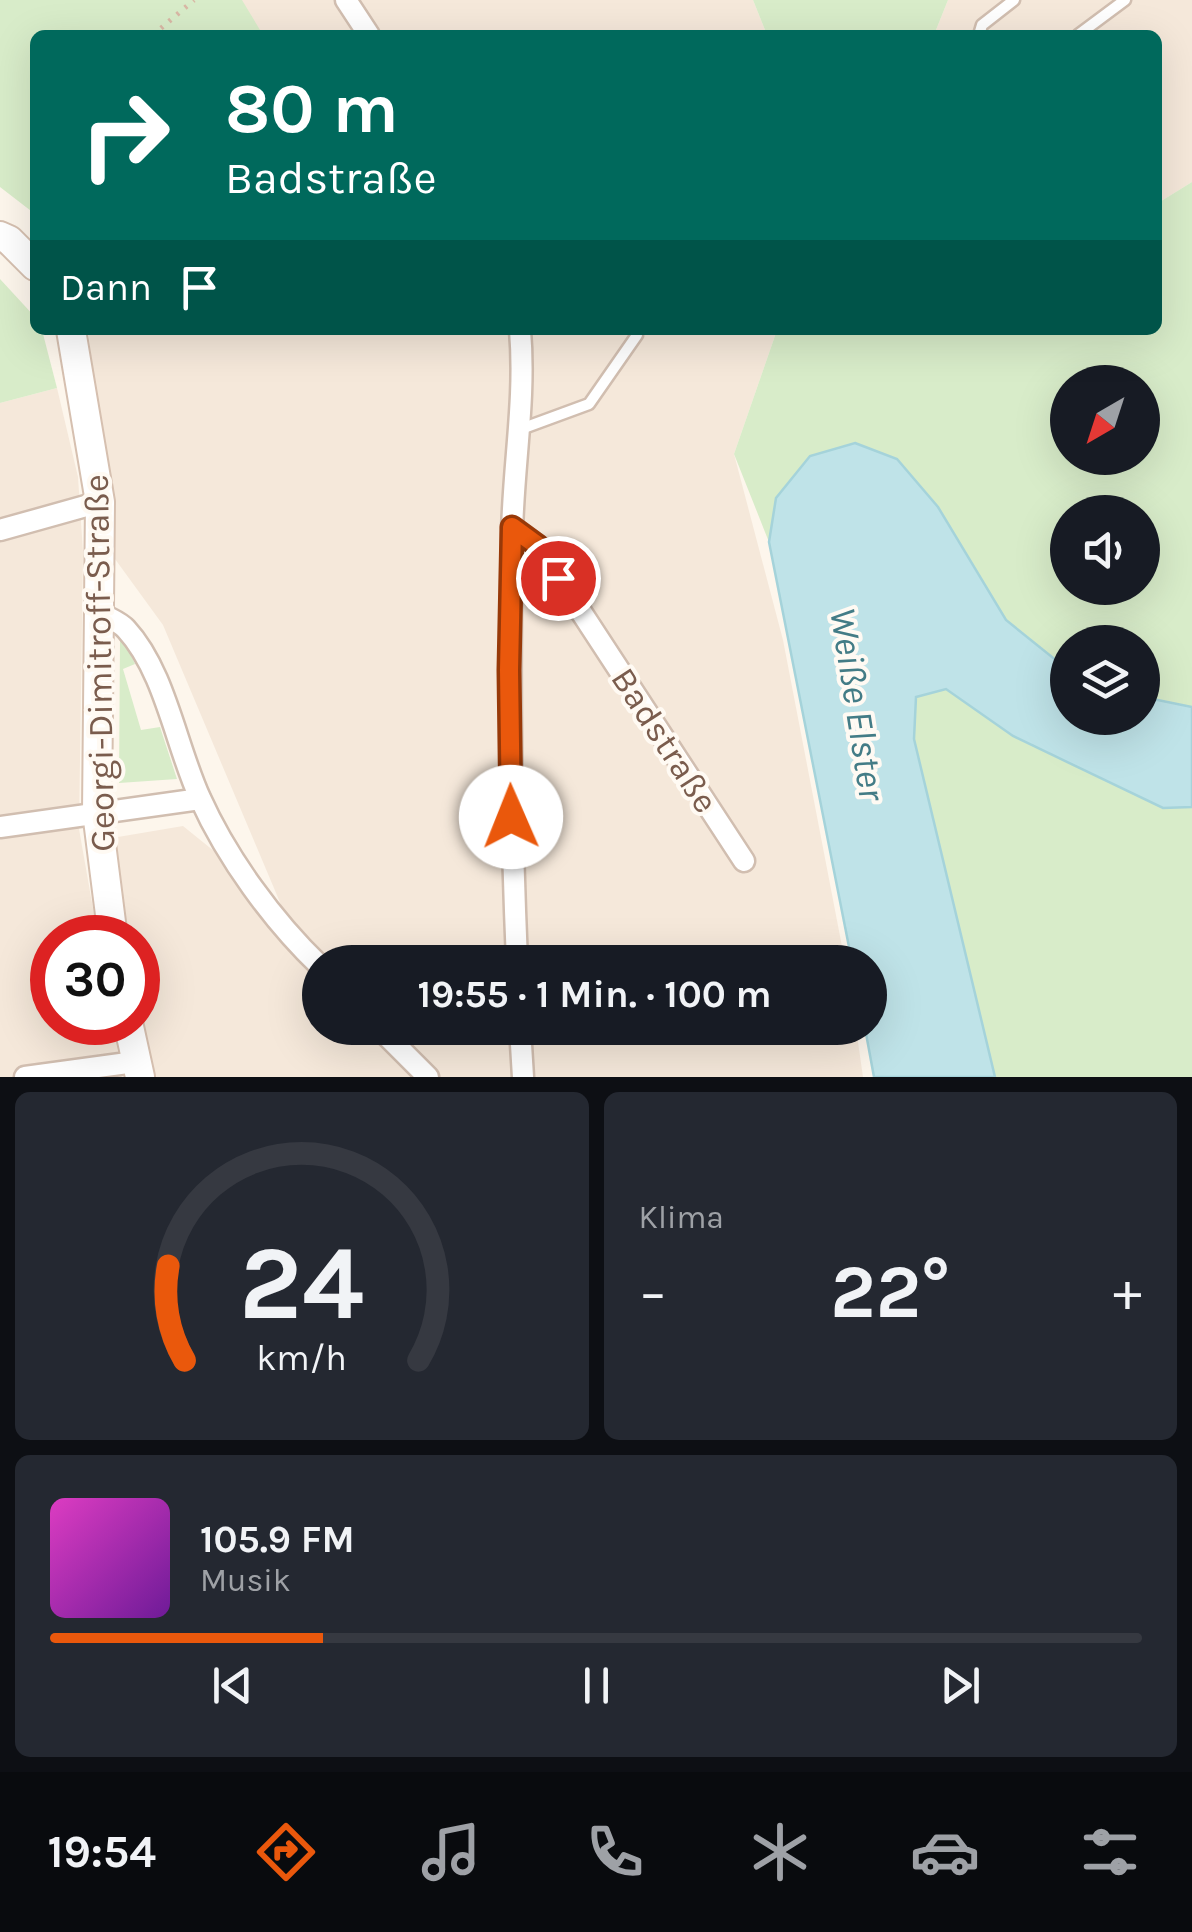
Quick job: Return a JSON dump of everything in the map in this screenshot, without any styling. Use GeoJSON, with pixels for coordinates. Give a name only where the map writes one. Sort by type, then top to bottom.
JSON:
{"type":"FeatureCollection","features":[{"type":"Feature","properties":{"kind":"street"},"geometry":{"type":"LineString","coordinates":[[346,0],[367,30]]}},
{"type":"Feature","properties":{"kind":"street"},"geometry":{"type":"LineString","coordinates":[[0,236],[10,240],[30,261]]}},
{"type":"Feature","properties":{"kind":"street","name":"Georgi-Dimitroff-Straße"},"geometry":{"type":"LineString","coordinates":[[73,335],[100,502],[97,812],[111,915]]}},
{"type":"Feature","properties":{"kind":"street"},"geometry":{"type":"LineString","coordinates":[[517,945],[509,670],[512,527],[521,430],[520,335]]}},
{"type":"Feature","properties":{"kind":"street"},"geometry":{"type":"LineString","coordinates":[[0,530],[100,502]]}},
{"type":"Feature","properties":{"kind":"street","name":"Badstraße"},"geometry":{"type":"LineString","coordinates":[[512,527],[538,546],[744,860]]}},
{"type":"Feature","properties":{"kind":"street"},"geometry":{"type":"LineString","coordinates":[[100,613],[124,626],[145,658],[200,799],[282,930],[302,949]]}},
{"type":"Feature","properties":{"kind":"street"},"geometry":{"type":"LineString","coordinates":[[0,827],[200,799]]}},
{"type":"Feature","properties":{"kind":"street"},"geometry":{"type":"LineString","coordinates":[[25,1077],[137,1070],[132,1045]]}},
{"type":"Feature","properties":{"kind":"street"},"geometry":{"type":"LineString","coordinates":[[396,1045],[428,1077]]}},
{"type":"Feature","properties":{"kind":"street"},"geometry":{"type":"LineString","coordinates":[[521,1045],[522,1077]]}},
{"type":"Feature","properties":{"kind":"lane"},"geometry":{"type":"LineString","coordinates":[[980,30],[1014,0]]}},
{"type":"Feature","properties":{"kind":"lane"},"geometry":{"type":"LineString","coordinates":[[1085,30],[1125,0]]}},
{"type":"Feature","properties":{"kind":"lane"},"geometry":{"type":"LineString","coordinates":[[521,430],[589,404],[637,335]]}},
{"type":"Feature","properties":{"kind":"path"},"geometry":{"type":"LineString","coordinates":[[159,30],[194,0]]}},
{"type":"Feature","properties":{"kind":"shaded area"},"geometry":{"type":"Polygon","coordinates":[[[78,0],[753,0],[765,30],[95,30],[78,0]]]}},
{"type":"Feature","properties":{"kind":"shaded area"},"geometry":{"type":"Polygon","coordinates":[[[948,0],[1192,0],[1192,182],[1162,201],[1162,30],[936,30],[948,0]]]}},
{"type":"Feature","properties":{"kind":"shaded area"},"geometry":{"type":"Polygon","coordinates":[[[89,335],[775,335],[734,454],[783,640],[842,945],[312,945],[287,919],[163,625],[115,559],[89,335]]]}},
{"type":"Feature","properties":{"kind":"shaded area"},"geometry":{"type":"Polygon","coordinates":[[[57,388],[78,477],[83,552],[79,829],[94,915],[30,915],[30,1045],[117,1045],[122,1077],[0,1077],[0,403],[57,388]]]}},
{"type":"Feature","properties":{"kind":"shaded area"},"geometry":{"type":"Polygon","coordinates":[[[183,826],[251,881],[302,947],[302,1045],[395,1045],[426,1077],[145,1077],[140,1045],[160,1045],[160,915],[122,915],[112,838],[183,826]]]}},
{"type":"Feature","properties":{"kind":"shaded area"},"geometry":{"type":"Polygon","coordinates":[[[407,1045],[858,1045],[863,1077],[438,1077],[407,1045]]]}},
{"type":"Feature","properties":{"kind":"green space"},"geometry":{"type":"Polygon","coordinates":[[[0,0],[242,0],[260,30],[30,30],[30,210],[0,187],[0,0]]]}},
{"type":"Feature","properties":{"kind":"green space"},"geometry":{"type":"Polygon","coordinates":[[[753,0],[948,0],[936,30],[765,30],[753,0]]]}},
{"type":"Feature","properties":{"kind":"green space"},"geometry":{"type":"Polygon","coordinates":[[[1192,182],[1192,707],[1160,700],[1160,625],[1050,625],[1050,655],[1006,620],[938,507],[776,498],[769,542],[734,454],[775,335],[1162,335],[1162,201],[1192,182]]]}},
{"type":"Feature","properties":{"kind":"green space"},"geometry":{"type":"Polygon","coordinates":[[[0,279],[30,312],[30,335],[43,335],[57,388],[0,403],[0,279]]]}},
{"type":"Feature","properties":{"kind":"green space"},"geometry":{"type":"Polygon","coordinates":[[[124,640],[135,664],[123,669],[141,730],[160,727],[177,779],[119,783],[120,641],[124,640]]]}},
{"type":"Feature","properties":{"kind":"green space"},"geometry":{"type":"Polygon","coordinates":[[[946,688],[1013,736],[1163,808],[1192,807],[1192,1077],[995,1077],[914,739],[916,696],[946,688]]]}},
{"type":"Feature","properties":{"kind":"water","name":"Weiße Elster"},"geometry":{"type":"Polygon","coordinates":[[[855,443],[897,459],[938,507],[1006,620],[1050,655],[1050,735],[1160,735],[1160,700],[1192,707],[1192,807],[1163,808],[1013,736],[946,689],[916,697],[914,739],[995,1077],[874,1077],[868,1045],[887,1045],[887,945],[849,945],[769,542],[776,498],[810,456],[855,443]]]}},
{"type":"Feature","properties":{"kind":"route"},"geometry":{"type":"LineString","coordinates":[[511,817],[512,527],[538,546],[558,578]]}}]}
